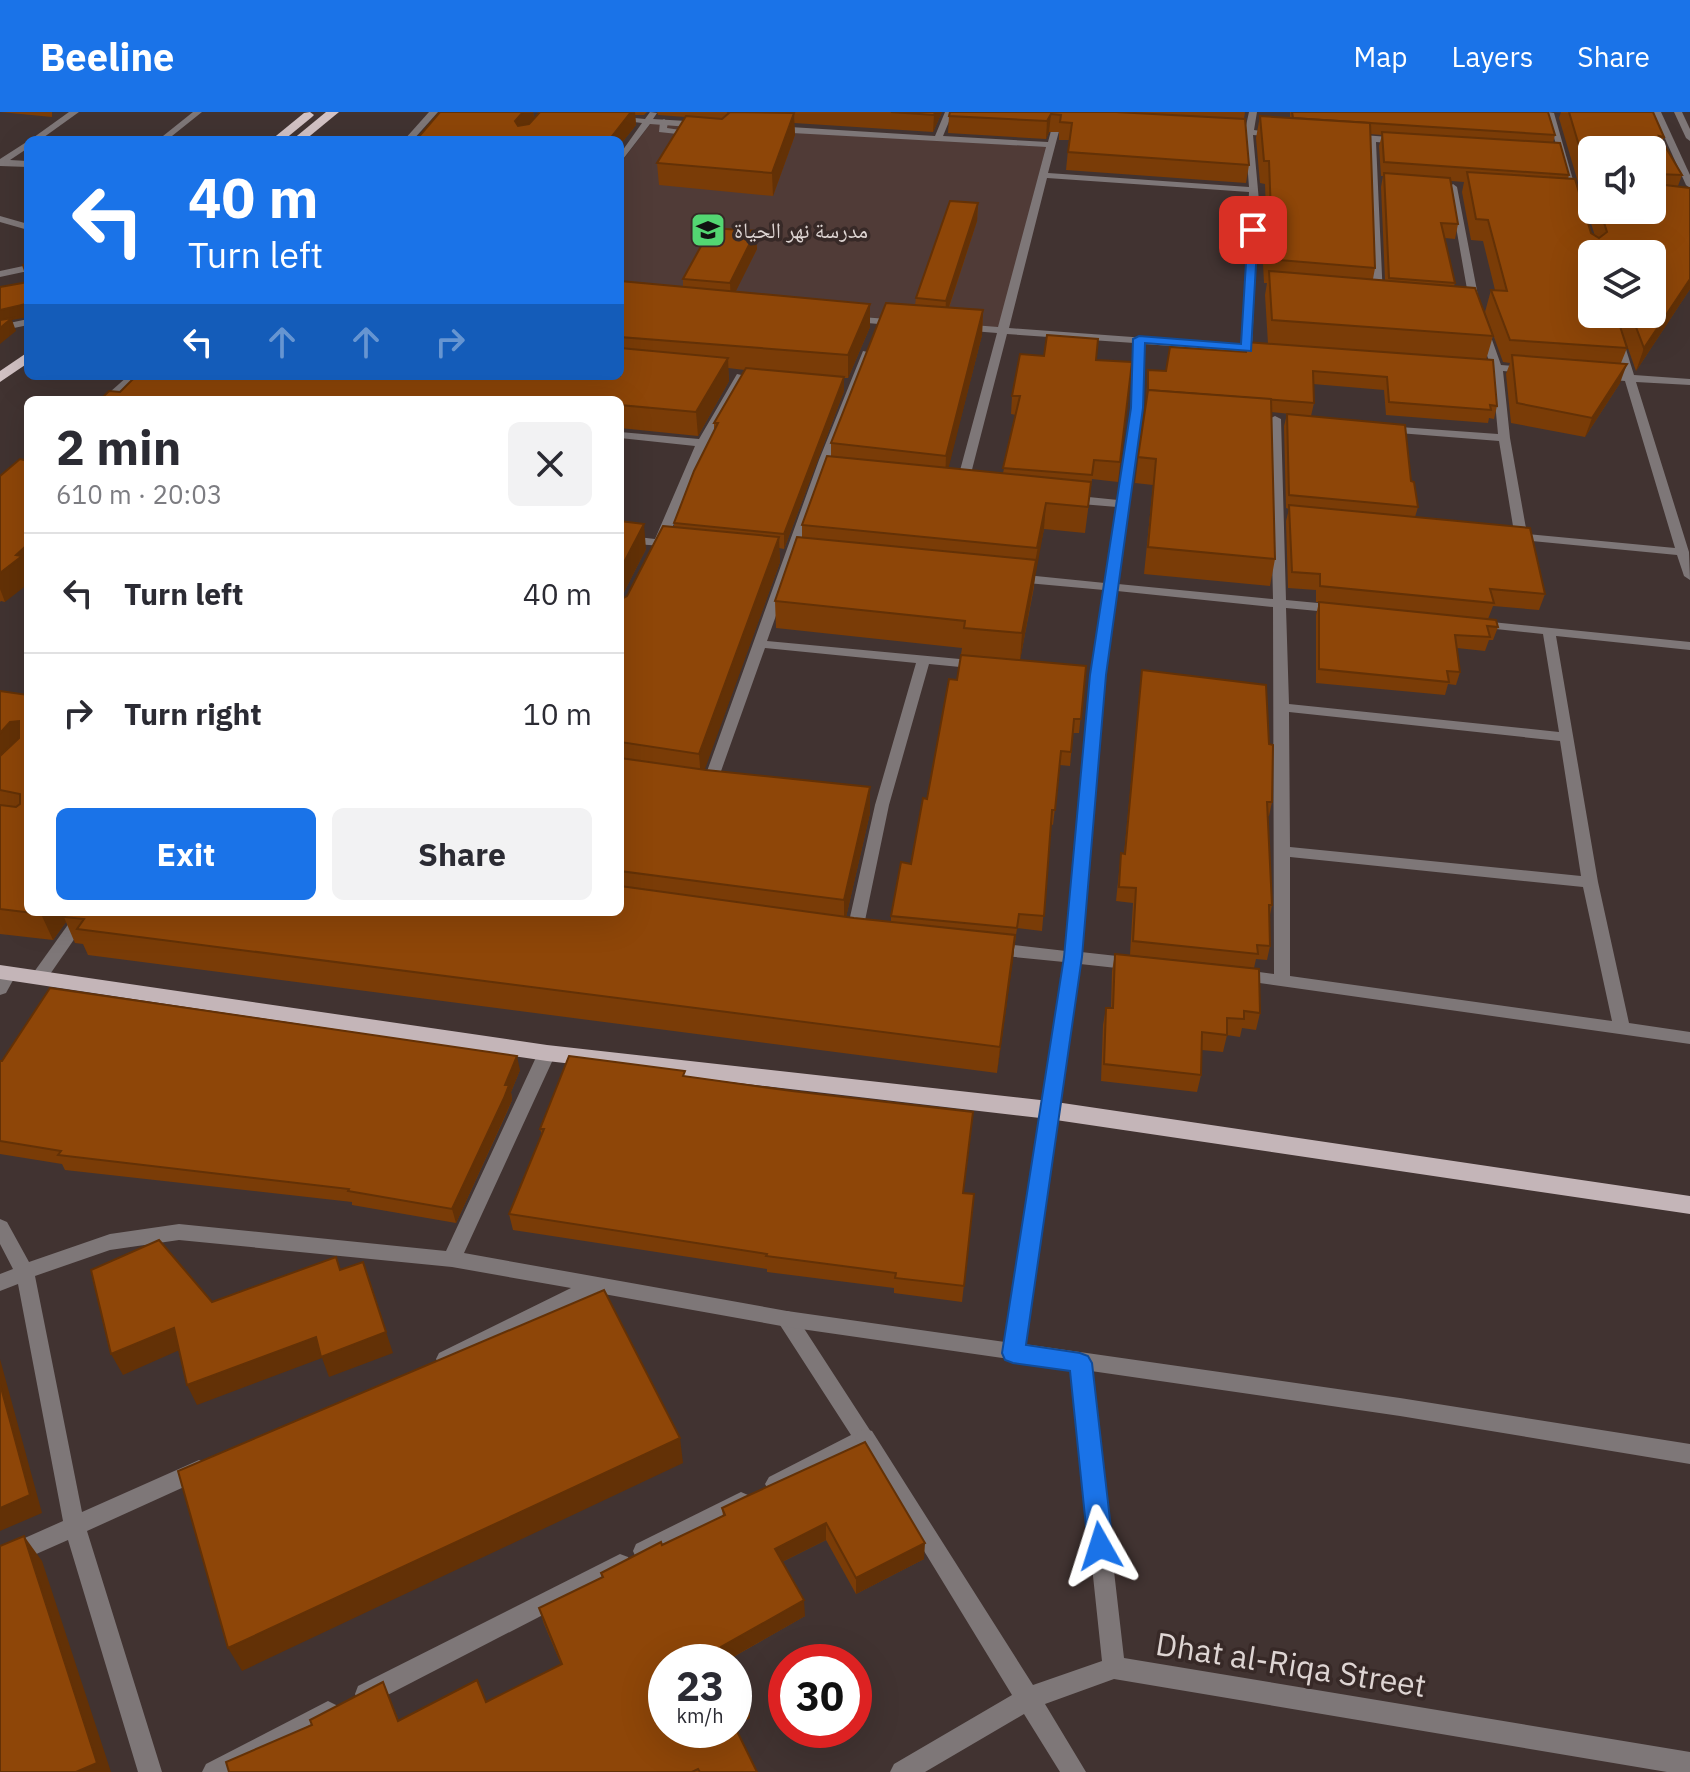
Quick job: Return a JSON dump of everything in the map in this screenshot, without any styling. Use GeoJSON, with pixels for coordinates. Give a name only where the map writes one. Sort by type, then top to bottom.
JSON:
{"type":"FeatureCollection","features":[{"type":"Feature","properties":{"kind":"highway"},"geometry":{"type":"LineString","coordinates":[[282,136],[312,112]]}},
{"type":"Feature","properties":{"kind":"highway"},"geometry":{"type":"LineString","coordinates":[[303,136],[333,112]]}},
{"type":"Feature","properties":{"kind":"highway"},"geometry":{"type":"LineString","coordinates":[[0,361],[24,343]]}},
{"type":"Feature","properties":{"kind":"highway"},"geometry":{"type":"LineString","coordinates":[[0,378],[24,359]]}},
{"type":"Feature","properties":{"kind":"main road"},"geometry":{"type":"LineString","coordinates":[[3,978],[40,976],[547,1053],[1049,1110],[1690,1205]]}},
{"type":"Feature","properties":{"kind":"street"},"geometry":{"type":"LineString","coordinates":[[40,136],[75,112]]}},
{"type":"Feature","properties":{"kind":"street"},"geometry":{"type":"LineString","coordinates":[[167,136],[198,112]]}},
{"type":"Feature","properties":{"kind":"street"},"geometry":{"type":"LineString","coordinates":[[412,136],[434,112]]}},
{"type":"Feature","properties":{"kind":"street"},"geometry":{"type":"LineString","coordinates":[[938,139],[949,112]]}},
{"type":"Feature","properties":{"kind":"street"},"geometry":{"type":"LineString","coordinates":[[1247,348],[1252,190],[1249,132],[1253,112]]}},
{"type":"Feature","properties":{"kind":"street"},"geometry":{"type":"LineString","coordinates":[[1540,112],[1566,114]]}},
{"type":"Feature","properties":{"kind":"street"},"geometry":{"type":"LineString","coordinates":[[1550,113],[1560,152],[1578,193]]}},
{"type":"Feature","properties":{"kind":"street"},"geometry":{"type":"LineString","coordinates":[[961,490],[1059,116],[1074,121]]}},
{"type":"Feature","properties":{"kind":"street"},"geometry":{"type":"LineString","coordinates":[[1645,119],[1659,116],[1690,185]]}},
{"type":"Feature","properties":{"kind":"street"},"geometry":{"type":"LineString","coordinates":[[624,154],[651,117]]}},
{"type":"Feature","properties":{"kind":"street"},"geometry":{"type":"LineString","coordinates":[[604,118],[651,117],[664,122],[662,130],[710,130]]}},
{"type":"Feature","properties":{"kind":"street"},"geometry":{"type":"LineString","coordinates":[[1683,118],[1690,138]]}},
{"type":"Feature","properties":{"kind":"street"},"geometry":{"type":"LineString","coordinates":[[756,128],[1052,145]]}},
{"type":"Feature","properties":{"kind":"street"},"geometry":{"type":"LineString","coordinates":[[1217,130],[1295,134]]}},
{"type":"Feature","properties":{"kind":"street"},"geometry":{"type":"LineString","coordinates":[[1341,137],[1419,142]]}},
{"type":"Feature","properties":{"kind":"street"},"geometry":{"type":"LineString","coordinates":[[1372,138],[1378,298]]}},
{"type":"Feature","properties":{"kind":"street"},"geometry":{"type":"LineString","coordinates":[[1,163],[24,147]]}},
{"type":"Feature","properties":{"kind":"street"},"geometry":{"type":"LineString","coordinates":[[1544,151],[1560,152]]}},
{"type":"Feature","properties":{"kind":"street"},"geometry":{"type":"LineString","coordinates":[[1,163],[24,164]]}},
{"type":"Feature","properties":{"kind":"street"},"geometry":{"type":"LineString","coordinates":[[1042,175],[1252,190]]}},
{"type":"Feature","properties":{"kind":"street"},"geometry":{"type":"LineString","coordinates":[[1375,181],[1391,182]]}},
{"type":"Feature","properties":{"kind":"street"},"geometry":{"type":"LineString","coordinates":[[1437,186],[1468,188]]}},
{"type":"Feature","properties":{"kind":"street"},"geometry":{"type":"LineString","coordinates":[[1453,187],[1475,306],[1497,368],[1504,438],[1521,537]]}},
{"type":"Feature","properties":{"kind":"street"},"geometry":{"type":"LineString","coordinates":[[1560,194],[1578,195]]}},
{"type":"Feature","properties":{"kind":"street"},"geometry":{"type":"LineString","coordinates":[[0,219],[24,226]]}},
{"type":"Feature","properties":{"kind":"street"},"geometry":{"type":"LineString","coordinates":[[0,274],[24,269]]}},
{"type":"Feature","properties":{"kind":"street"},"geometry":{"type":"LineString","coordinates":[[1251,288],[1267,290]]}},
{"type":"Feature","properties":{"kind":"street"},"geometry":{"type":"LineString","coordinates":[[1362,297],[1392,299]]}},
{"type":"Feature","properties":{"kind":"street"},"geometry":{"type":"LineString","coordinates":[[1461,305],[1475,306]]}},
{"type":"Feature","properties":{"kind":"street"},"geometry":{"type":"LineString","coordinates":[[834,317],[910,324]]}},
{"type":"Feature","properties":{"kind":"street"},"geometry":{"type":"LineString","coordinates":[[708,788],[762,644],[782,554],[820,474],[880,321]]}},
{"type":"Feature","properties":{"kind":"street"},"geometry":{"type":"LineString","coordinates":[[0,328],[24,323]]}},
{"type":"Feature","properties":{"kind":"street"},"geometry":{"type":"LineString","coordinates":[[940,326],[1278,351]]}},
{"type":"Feature","properties":{"kind":"street"},"geometry":{"type":"LineString","coordinates":[[1614,328],[1690,576]]}},
{"type":"Feature","properties":{"kind":"street"},"geometry":{"type":"LineString","coordinates":[[1013,1353],[1073,957],[1090,674],[1113,588],[1123,504],[1145,409],[1139,339]]}},
{"type":"Feature","properties":{"kind":"street"},"geometry":{"type":"LineString","coordinates":[[1465,366],[1541,371]]}},
{"type":"Feature","properties":{"kind":"street"},"geometry":{"type":"LineString","coordinates":[[726,375],[755,377]]}},
{"type":"Feature","properties":{"kind":"street"},"geometry":{"type":"LineString","coordinates":[[1585,375],[1690,382]]}},
{"type":"Feature","properties":{"kind":"street"},"geometry":{"type":"LineString","coordinates":[[656,549],[702,443],[741,376]]}},
{"type":"Feature","properties":{"kind":"street"},"geometry":{"type":"LineString","coordinates":[[111,396],[129,380]]}},
{"type":"Feature","properties":{"kind":"street"},"geometry":{"type":"LineString","coordinates":[[840,384],[854,385]]}},
{"type":"Feature","properties":{"kind":"street"},"geometry":{"type":"LineString","coordinates":[[1259,418],[1282,420],[1286,515],[1281,604],[1282,980]]}},
{"type":"Feature","properties":{"kind":"street"},"geometry":{"type":"LineString","coordinates":[[1367,427],[1504,438]]}},
{"type":"Feature","properties":{"kind":"street"},"geometry":{"type":"LineString","coordinates":[[624,435],[702,443]]}},
{"type":"Feature","properties":{"kind":"street"},"geometry":{"type":"LineString","coordinates":[[820,474],[836,476]]}},
{"type":"Feature","properties":{"kind":"street"},"geometry":{"type":"LineString","coordinates":[[945,489],[976,492]]}},
{"type":"Feature","properties":{"kind":"street"},"geometry":{"type":"LineString","coordinates":[[1049,498],[1123,504]]}},
{"type":"Feature","properties":{"kind":"street"},"geometry":{"type":"LineString","coordinates":[[1506,536],[1683,552]]}},
{"type":"Feature","properties":{"kind":"street"},"geometry":{"type":"LineString","coordinates":[[624,540],[656,549],[688,546]]}},
{"type":"Feature","properties":{"kind":"street"},"geometry":{"type":"LineString","coordinates":[[782,554],[805,556]]}},
{"type":"Feature","properties":{"kind":"street"},"geometry":{"type":"LineString","coordinates":[[1005,577],[1360,611]]}},
{"type":"Feature","properties":{"kind":"street"},"geometry":{"type":"LineString","coordinates":[[1470,622],[1690,646]]}},
{"type":"Feature","properties":{"kind":"street"},"geometry":{"type":"LineString","coordinates":[[1549,630],[1590,882],[1622,1030]]}},
{"type":"Feature","properties":{"kind":"street"},"geometry":{"type":"LineString","coordinates":[[762,644],[1003,667]]}},
{"type":"Feature","properties":{"kind":"street"},"geometry":{"type":"LineString","coordinates":[[854,935],[874,804],[923,660]]}},
{"type":"Feature","properties":{"kind":"street"},"geometry":{"type":"LineString","coordinates":[[1282,707],[1564,737]]}},
{"type":"Feature","properties":{"kind":"street"},"geometry":{"type":"LineString","coordinates":[[1283,851],[1590,882]]}},
{"type":"Feature","properties":{"kind":"street"},"geometry":{"type":"LineString","coordinates":[[40,976],[82,916]]}},
{"type":"Feature","properties":{"kind":"street"},"geometry":{"type":"LineString","coordinates":[[979,947],[1148,965]]}},
{"type":"Feature","properties":{"kind":"street"},"geometry":{"type":"LineString","coordinates":[[1222,973],[1690,1038]]}},
{"type":"Feature","properties":{"kind":"street"},"geometry":{"type":"LineString","coordinates":[[452,1259],[547,1053]]}},
{"type":"Feature","properties":{"kind":"street"},"geometry":{"type":"LineString","coordinates":[[0,1227],[25,1272],[74,1525],[150,1772]]}},
{"type":"Feature","properties":{"kind":"street"},"geometry":{"type":"LineString","coordinates":[[0,1283],[111,1241],[152,1233],[179,1232],[452,1259],[787,1319],[1400,1407],[1690,1454]]}},
{"type":"Feature","properties":{"kind":"street"},"geometry":{"type":"LineString","coordinates":[[426,1368],[596,1285]]}},
{"type":"Feature","properties":{"kind":"street"},"geometry":{"type":"LineString","coordinates":[[787,1319],[1074,1772]]}},
{"type":"Feature","properties":{"kind":"street"},"geometry":{"type":"LineString","coordinates":[[1080,1363],[1114,1668]]}},
{"type":"Feature","properties":{"kind":"street"},"geometry":{"type":"LineString","coordinates":[[214,1772],[865,1438]]}},
{"type":"Feature","properties":{"kind":"street"},"geometry":{"type":"LineString","coordinates":[[0,1560],[215,1462]]}},
{"type":"Feature","properties":{"kind":"street","name":"Dhat al-Riqa Street"},"geometry":{"type":"LineString","coordinates":[[902,1772],[1027,1699],[1114,1668],[1690,1764]]}},
{"type":"Feature","properties":{"kind":"shaded area"},"geometry":{"type":"Polygon","coordinates":[[[651,123],[1046,147],[999,328],[624,297],[624,159],[651,123]]]}},
{"type":"Feature","properties":{"kind":"building"},"geometry":{"type":"Polygon","coordinates":[[[440,112],[523,112],[515,121],[518,126],[529,124],[540,112],[631,112],[612,136],[419,136],[440,112]]]}},
{"type":"Feature","properties":{"kind":"building"},"geometry":{"type":"Polygon","coordinates":[[[728,112],[794,113],[772,173],[657,163],[686,116],[722,119],[728,112]]]}},
{"type":"Feature","properties":{"kind":"building"},"geometry":{"type":"Polygon","coordinates":[[[891,112],[935,112],[934,115],[891,112]]]}},
{"type":"Feature","properties":{"kind":"building"},"geometry":{"type":"Polygon","coordinates":[[[950,112],[1116,112],[1245,119],[1249,165],[1068,152],[1072,123],[1060,122],[1061,115],[1051,114],[1047,121],[949,116],[950,112]]]}},
{"type":"Feature","properties":{"kind":"building"},"geometry":{"type":"Polygon","coordinates":[[[1292,112],[1548,112],[1555,135],[1293,118],[1292,112]]]}},
{"type":"Feature","properties":{"kind":"building"},"geometry":{"type":"Polygon","coordinates":[[[1569,112],[1653,112],[1664,136],[1578,136],[1578,142],[1569,112]]]}},
{"type":"Feature","properties":{"kind":"building"},"geometry":{"type":"Polygon","coordinates":[[[1260,116],[1370,123],[1375,268],[1268,259],[1267,241],[1272,241],[1269,161],[1264,161],[1260,116]]]}},
{"type":"Feature","properties":{"kind":"building"},"geometry":{"type":"Polygon","coordinates":[[[1382,132],[1560,143],[1569,175],[1384,162],[1382,132]]]}},
{"type":"Feature","properties":{"kind":"building"},"geometry":{"type":"Polygon","coordinates":[[[1666,148],[1682,175],[1666,174],[1666,148]]]}},
{"type":"Feature","properties":{"kind":"building"},"geometry":{"type":"Polygon","coordinates":[[[1467,172],[1575,179],[1578,224],[1588,224],[1591,233],[1599,238],[1607,232],[1604,224],[1666,224],[1666,185],[1690,188],[1690,279],[1666,315],[1666,240],[1578,240],[1578,328],[1621,328],[1627,348],[1510,340],[1491,290],[1507,291],[1488,220],[1476,219],[1467,172]]]}},
{"type":"Feature","properties":{"kind":"building"},"geometry":{"type":"Polygon","coordinates":[[[1384,173],[1450,178],[1458,224],[1441,223],[1455,283],[1389,278],[1384,173]]]}},
{"type":"Feature","properties":{"kind":"building"},"geometry":{"type":"Polygon","coordinates":[[[950,201],[978,203],[946,301],[916,298],[950,201]]]}},
{"type":"Feature","properties":{"kind":"building"},"geometry":{"type":"Polygon","coordinates":[[[711,228],[756,231],[730,283],[683,279],[711,228]]]}},
{"type":"Feature","properties":{"kind":"building"},"geometry":{"type":"Polygon","coordinates":[[[1269,271],[1475,288],[1493,336],[1272,320],[1269,271]]]}},
{"type":"Feature","properties":{"kind":"building"},"geometry":{"type":"Polygon","coordinates":[[[624,281],[870,304],[848,355],[624,337],[624,281]]]}},
{"type":"Feature","properties":{"kind":"building"},"geometry":{"type":"Polygon","coordinates":[[[24,283],[24,304],[0,310],[0,287],[24,283]]]}},
{"type":"Feature","properties":{"kind":"building"},"geometry":{"type":"Polygon","coordinates":[[[886,303],[983,310],[946,456],[831,443],[886,303]]]}},
{"type":"Feature","properties":{"kind":"building"},"geometry":{"type":"Polygon","coordinates":[[[12,318],[0,328],[0,320],[12,318]]]}},
{"type":"Feature","properties":{"kind":"building"},"geometry":{"type":"Polygon","coordinates":[[[1636,328],[1657,328],[1644,348],[1636,328]]]}},
{"type":"Feature","properties":{"kind":"building"},"geometry":{"type":"Polygon","coordinates":[[[1047,335],[1098,339],[1096,360],[1132,362],[1120,462],[1094,460],[1092,475],[1003,468],[1020,396],[1012,396],[1020,354],[1044,356],[1047,335]]]}},
{"type":"Feature","properties":{"kind":"building"},"geometry":{"type":"Polygon","coordinates":[[[1246,342],[1493,360],[1497,406],[1490,405],[1491,410],[1389,402],[1387,377],[1313,371],[1314,403],[1148,390],[1148,370],[1166,371],[1170,347],[1246,352],[1246,342]]]}},
{"type":"Feature","properties":{"kind":"building"},"geometry":{"type":"Polygon","coordinates":[[[624,348],[728,358],[696,412],[624,405],[624,396],[104,396],[109,391],[120,392],[132,380],[624,380],[624,348]]]}},
{"type":"Feature","properties":{"kind":"building"},"geometry":{"type":"Polygon","coordinates":[[[1512,355],[1627,364],[1592,418],[1517,403],[1512,355]]]}},
{"type":"Feature","properties":{"kind":"building"},"geometry":{"type":"Polygon","coordinates":[[[746,368],[844,377],[784,534],[674,523],[694,471],[718,423],[714,423],[746,368]]]}},
{"type":"Feature","properties":{"kind":"building"},"geometry":{"type":"Polygon","coordinates":[[[1148,390],[1271,399],[1275,559],[1148,547],[1156,459],[1138,457],[1148,390]]]}},
{"type":"Feature","properties":{"kind":"building"},"geometry":{"type":"Polygon","coordinates":[[[1287,414],[1405,425],[1411,481],[1414,482],[1418,507],[1289,495],[1287,414]]]}},
{"type":"Feature","properties":{"kind":"building"},"geometry":{"type":"Polygon","coordinates":[[[827,456],[1091,482],[1088,507],[1046,503],[1037,548],[802,525],[827,456]]]}},
{"type":"Feature","properties":{"kind":"building"},"geometry":{"type":"Polygon","coordinates":[[[20,459],[24,460],[24,548],[16,555],[22,556],[0,573],[0,476],[20,459]]]}},
{"type":"Feature","properties":{"kind":"building"},"geometry":{"type":"Polygon","coordinates":[[[1289,505],[1530,528],[1545,594],[1490,589],[1494,603],[1320,586],[1320,574],[1292,572],[1289,505]]]}},
{"type":"Feature","properties":{"kind":"building"},"geometry":{"type":"Polygon","coordinates":[[[624,522],[644,524],[624,562],[624,522]]]}},
{"type":"Feature","properties":{"kind":"building"},"geometry":{"type":"Polygon","coordinates":[[[663,526],[779,537],[699,754],[624,743],[624,598],[663,526]]]}},
{"type":"Feature","properties":{"kind":"building"},"geometry":{"type":"Polygon","coordinates":[[[797,537],[1036,560],[1022,633],[964,628],[965,621],[775,601],[797,537]]]}},
{"type":"Feature","properties":{"kind":"building"},"geometry":{"type":"Polygon","coordinates":[[[1319,602],[1496,620],[1498,627],[1487,626],[1490,637],[1455,635],[1460,672],[1447,671],[1449,682],[1319,669],[1319,602]]]}},
{"type":"Feature","properties":{"kind":"building"},"geometry":{"type":"Polygon","coordinates":[[[961,655],[1086,666],[1081,719],[1074,719],[1071,752],[1061,751],[1055,810],[1052,810],[1044,916],[1019,914],[1017,928],[891,916],[901,862],[911,864],[923,798],[927,799],[949,679],[957,680],[961,655]]]}},
{"type":"Feature","properties":{"kind":"building"},"geometry":{"type":"Polygon","coordinates":[[[1142,670],[1266,685],[1269,744],[1273,745],[1272,802],[1267,802],[1272,905],[1269,905],[1270,946],[1257,945],[1258,954],[1133,941],[1136,888],[1119,887],[1121,853],[1125,854],[1142,670]]]}},
{"type":"Feature","properties":{"kind":"building"},"geometry":{"type":"Polygon","coordinates":[[[0,691],[24,694],[24,912],[0,909],[0,805],[16,807],[20,804],[20,794],[0,790],[0,756],[19,738],[19,721],[10,722],[0,733],[0,691]]]}},
{"type":"Feature","properties":{"kind":"building"},"geometry":{"type":"Polygon","coordinates":[[[624,759],[870,787],[844,900],[624,872],[624,759]]]}},
{"type":"Feature","properties":{"kind":"building"},"geometry":{"type":"Polygon","coordinates":[[[624,887],[854,918],[1015,935],[1000,1047],[77,929],[84,919],[64,917],[624,916],[624,887]]]}},
{"type":"Feature","properties":{"kind":"building"},"geometry":{"type":"Polygon","coordinates":[[[1115,954],[1259,969],[1260,1013],[1244,1011],[1244,1019],[1227,1018],[1227,1035],[1202,1032],[1201,1075],[1104,1064],[1106,1008],[1113,1008],[1115,954]]]}},
{"type":"Feature","properties":{"kind":"building"},"geometry":{"type":"Polygon","coordinates":[[[50,988],[517,1056],[505,1085],[509,1085],[504,1098],[452,1209],[349,1189],[58,1155],[61,1151],[0,1141],[0,1061],[50,988]]]}},
{"type":"Feature","properties":{"kind":"building"},"geometry":{"type":"Polygon","coordinates":[[[569,1056],[685,1071],[683,1076],[973,1112],[963,1193],[974,1194],[964,1286],[895,1278],[896,1273],[766,1256],[509,1214],[544,1129],[540,1129],[569,1056]]]}},
{"type":"Feature","properties":{"kind":"building"},"geometry":{"type":"Polygon","coordinates":[[[159,1240],[212,1302],[336,1257],[340,1270],[363,1262],[386,1332],[321,1357],[316,1337],[187,1385],[174,1328],[111,1354],[91,1270],[159,1240]]]}},
{"type":"Feature","properties":{"kind":"building"},"geometry":{"type":"Polygon","coordinates":[[[604,1290],[680,1438],[228,1648],[178,1471],[604,1290]]]}},
{"type":"Feature","properties":{"kind":"building"},"geometry":{"type":"Polygon","coordinates":[[[0,1384],[30,1495],[0,1508],[0,1384]]]}},
{"type":"Feature","properties":{"kind":"building"},"geometry":{"type":"Polygon","coordinates":[[[865,1442],[925,1543],[856,1578],[826,1523],[775,1549],[804,1600],[726,1644],[648,1644],[648,1748],[745,1748],[757,1772],[700,1772],[698,1769],[692,1772],[229,1772],[226,1762],[312,1725],[310,1720],[383,1682],[398,1721],[477,1680],[486,1702],[562,1664],[539,1608],[603,1577],[601,1573],[661,1542],[662,1545],[725,1515],[722,1508],[865,1442]]]}},
{"type":"Feature","properties":{"kind":"building"},"geometry":{"type":"Polygon","coordinates":[[[24,1536],[97,1763],[76,1772],[0,1772],[0,1546],[24,1536]]]}},
{"type":"Feature","properties":{"kind":"place","name":"مدرسة نهر الحياة"},"geometry":{"type":"Point","coordinates":[708,230]}},
{"type":"Feature","properties":{"kind":"route"},"geometry":{"type":"LineString","coordinates":[[1100,1546],[1080,1363],[1013,1353],[1073,957],[1098,675],[1137,408],[1139,339],[1247,348],[1253,230]]}}]}
